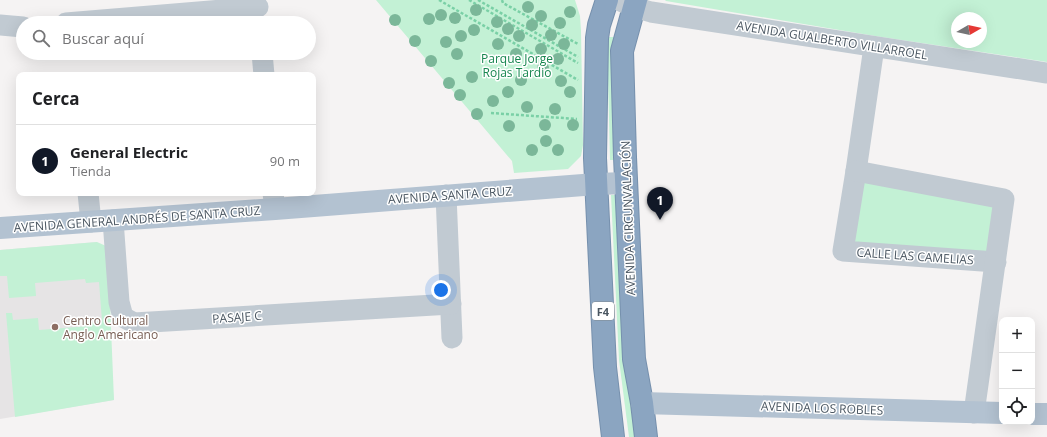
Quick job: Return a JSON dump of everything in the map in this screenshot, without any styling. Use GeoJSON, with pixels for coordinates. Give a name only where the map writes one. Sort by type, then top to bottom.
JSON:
{"type":"FeatureCollection","features":[{"type":"Feature","properties":{"kind":"highway","name":"F4"},"geometry":{"type":"LineString","coordinates":[[607,0],[599,25],[597,38],[595,158],[605,367],[613,437]]}},
{"type":"Feature","properties":{"kind":"highway","name":"AVENIDA CIRCUNVALACIÓN"},"geometry":{"type":"LineString","coordinates":[[629,2],[622,51],[626,183],[634,359],[642,403],[646,437]]}},
{"type":"Feature","properties":{"kind":"main road","name":"AVENIDA SANTA CRUZ"},"geometry":{"type":"LineString","coordinates":[[274,201],[446,195],[626,183]]}},
{"type":"Feature","properties":{"kind":"main road","name":"AVENIDA GENERAL ANDRÉS DE SANTA CRUZ"},"geometry":{"type":"LineString","coordinates":[[0,228],[113,220],[274,201]]}},
{"type":"Feature","properties":{"kind":"main road","name":"AVENIDA LOS ROBLES"},"geometry":{"type":"LineString","coordinates":[[642,403],[999,413]]}},
{"type":"Feature","properties":{"kind":"main road"},"geometry":{"type":"LineString","coordinates":[[1035,414],[1047,414]]}},
{"type":"Feature","properties":{"kind":"street","name":"AVENIDA GUALBERTO VILLARROEL"},"geometry":{"type":"LineString","coordinates":[[629,2],[651,12],[1047,73]]}},
{"type":"Feature","properties":{"kind":"street"},"geometry":{"type":"LineString","coordinates":[[170,16],[259,10]]}},
{"type":"Feature","properties":{"kind":"street"},"geometry":{"type":"LineString","coordinates":[[0,25],[16,26]]}},
{"type":"Feature","properties":{"kind":"street","name":"CALLE LAS CAMELIAS"},"geometry":{"type":"LineString","coordinates":[[874,46],[856,171],[842,251],[996,262]]}},
{"type":"Feature","properties":{"kind":"street"},"geometry":{"type":"LineString","coordinates":[[263,60],[264,72]]}},
{"type":"Feature","properties":{"kind":"street"},"geometry":{"type":"LineString","coordinates":[[856,171],[1004,199],[974,412]]}},
{"type":"Feature","properties":{"kind":"street"},"geometry":{"type":"LineString","coordinates":[[446,195],[452,338]]}},
{"type":"Feature","properties":{"kind":"street"},"geometry":{"type":"LineString","coordinates":[[88,196],[91,222]]}},
{"type":"Feature","properties":{"kind":"street","name":"PASAJE C"},"geometry":{"type":"LineString","coordinates":[[113,220],[119,302],[123,317],[134,324],[451,304]]}},
{"type":"Feature","properties":{"kind":"path"},"geometry":{"type":"LineString","coordinates":[[439,0],[578,80]]}},
{"type":"Feature","properties":{"kind":"path"},"geometry":{"type":"LineString","coordinates":[[469,0],[578,63]]}},
{"type":"Feature","properties":{"kind":"path"},"geometry":{"type":"LineString","coordinates":[[477,5],[477,0],[578,57]]}},
{"type":"Feature","properties":{"kind":"path"},"geometry":{"type":"LineString","coordinates":[[502,0],[502,3],[578,44]]}},
{"type":"Feature","properties":{"kind":"path"},"geometry":{"type":"LineString","coordinates":[[491,113],[578,120]]}},
{"type":"Feature","properties":{"kind":"shaded area","name":"Centro Cultural Anglo Americano"},"geometry":{"type":"Polygon","coordinates":[[[97,242],[114,400],[0,419],[0,250],[97,242]]]}},
{"type":"Feature","properties":{"kind":"green space","name":"Parque Jorge Rojas Tardio"},"geometry":{"type":"Polygon","coordinates":[[[376,0],[575,0],[580,16],[581,31],[583,145],[581,156],[568,169],[514,173],[512,161],[376,0]]]}},
{"type":"Feature","properties":{"kind":"green space"},"geometry":{"type":"Polygon","coordinates":[[[665,0],[1047,0],[1047,62],[954,48],[987,48],[987,12],[951,12],[951,47],[665,0]]]}},
{"type":"Feature","properties":{"kind":"green space"},"geometry":{"type":"Polygon","coordinates":[[[607,37],[615,37],[618,160],[610,160],[607,37]]]}},
{"type":"Feature","properties":{"kind":"green space"},"geometry":{"type":"Polygon","coordinates":[[[861,181],[999,202],[990,255],[850,242],[861,181]]]}},
{"type":"Feature","properties":{"kind":"green space"},"geometry":{"type":"Polygon","coordinates":[[[611,195],[618,195],[636,437],[629,437],[619,360],[611,195]]]}},
{"type":"Feature","properties":{"kind":"green space","name":"Centro Cultural Anglo Americano"},"geometry":{"type":"Polygon","coordinates":[[[97,242],[106,246],[108,255],[114,400],[15,417],[6,313],[12,313],[13,320],[38,318],[39,330],[89,326],[89,323],[102,321],[99,282],[86,283],[85,279],[35,283],[36,296],[9,298],[7,276],[0,276],[0,250],[97,242]]]}},
{"type":"Feature","properties":{"kind":"place","name":"General Electric"},"geometry":{"type":"Point","coordinates":[660,220]}},
{"type":"Feature","properties":{"kind":"place","name":"Centro Cultural Anglo Americano"},"geometry":{"type":"Point","coordinates":[55,327]}}]}
